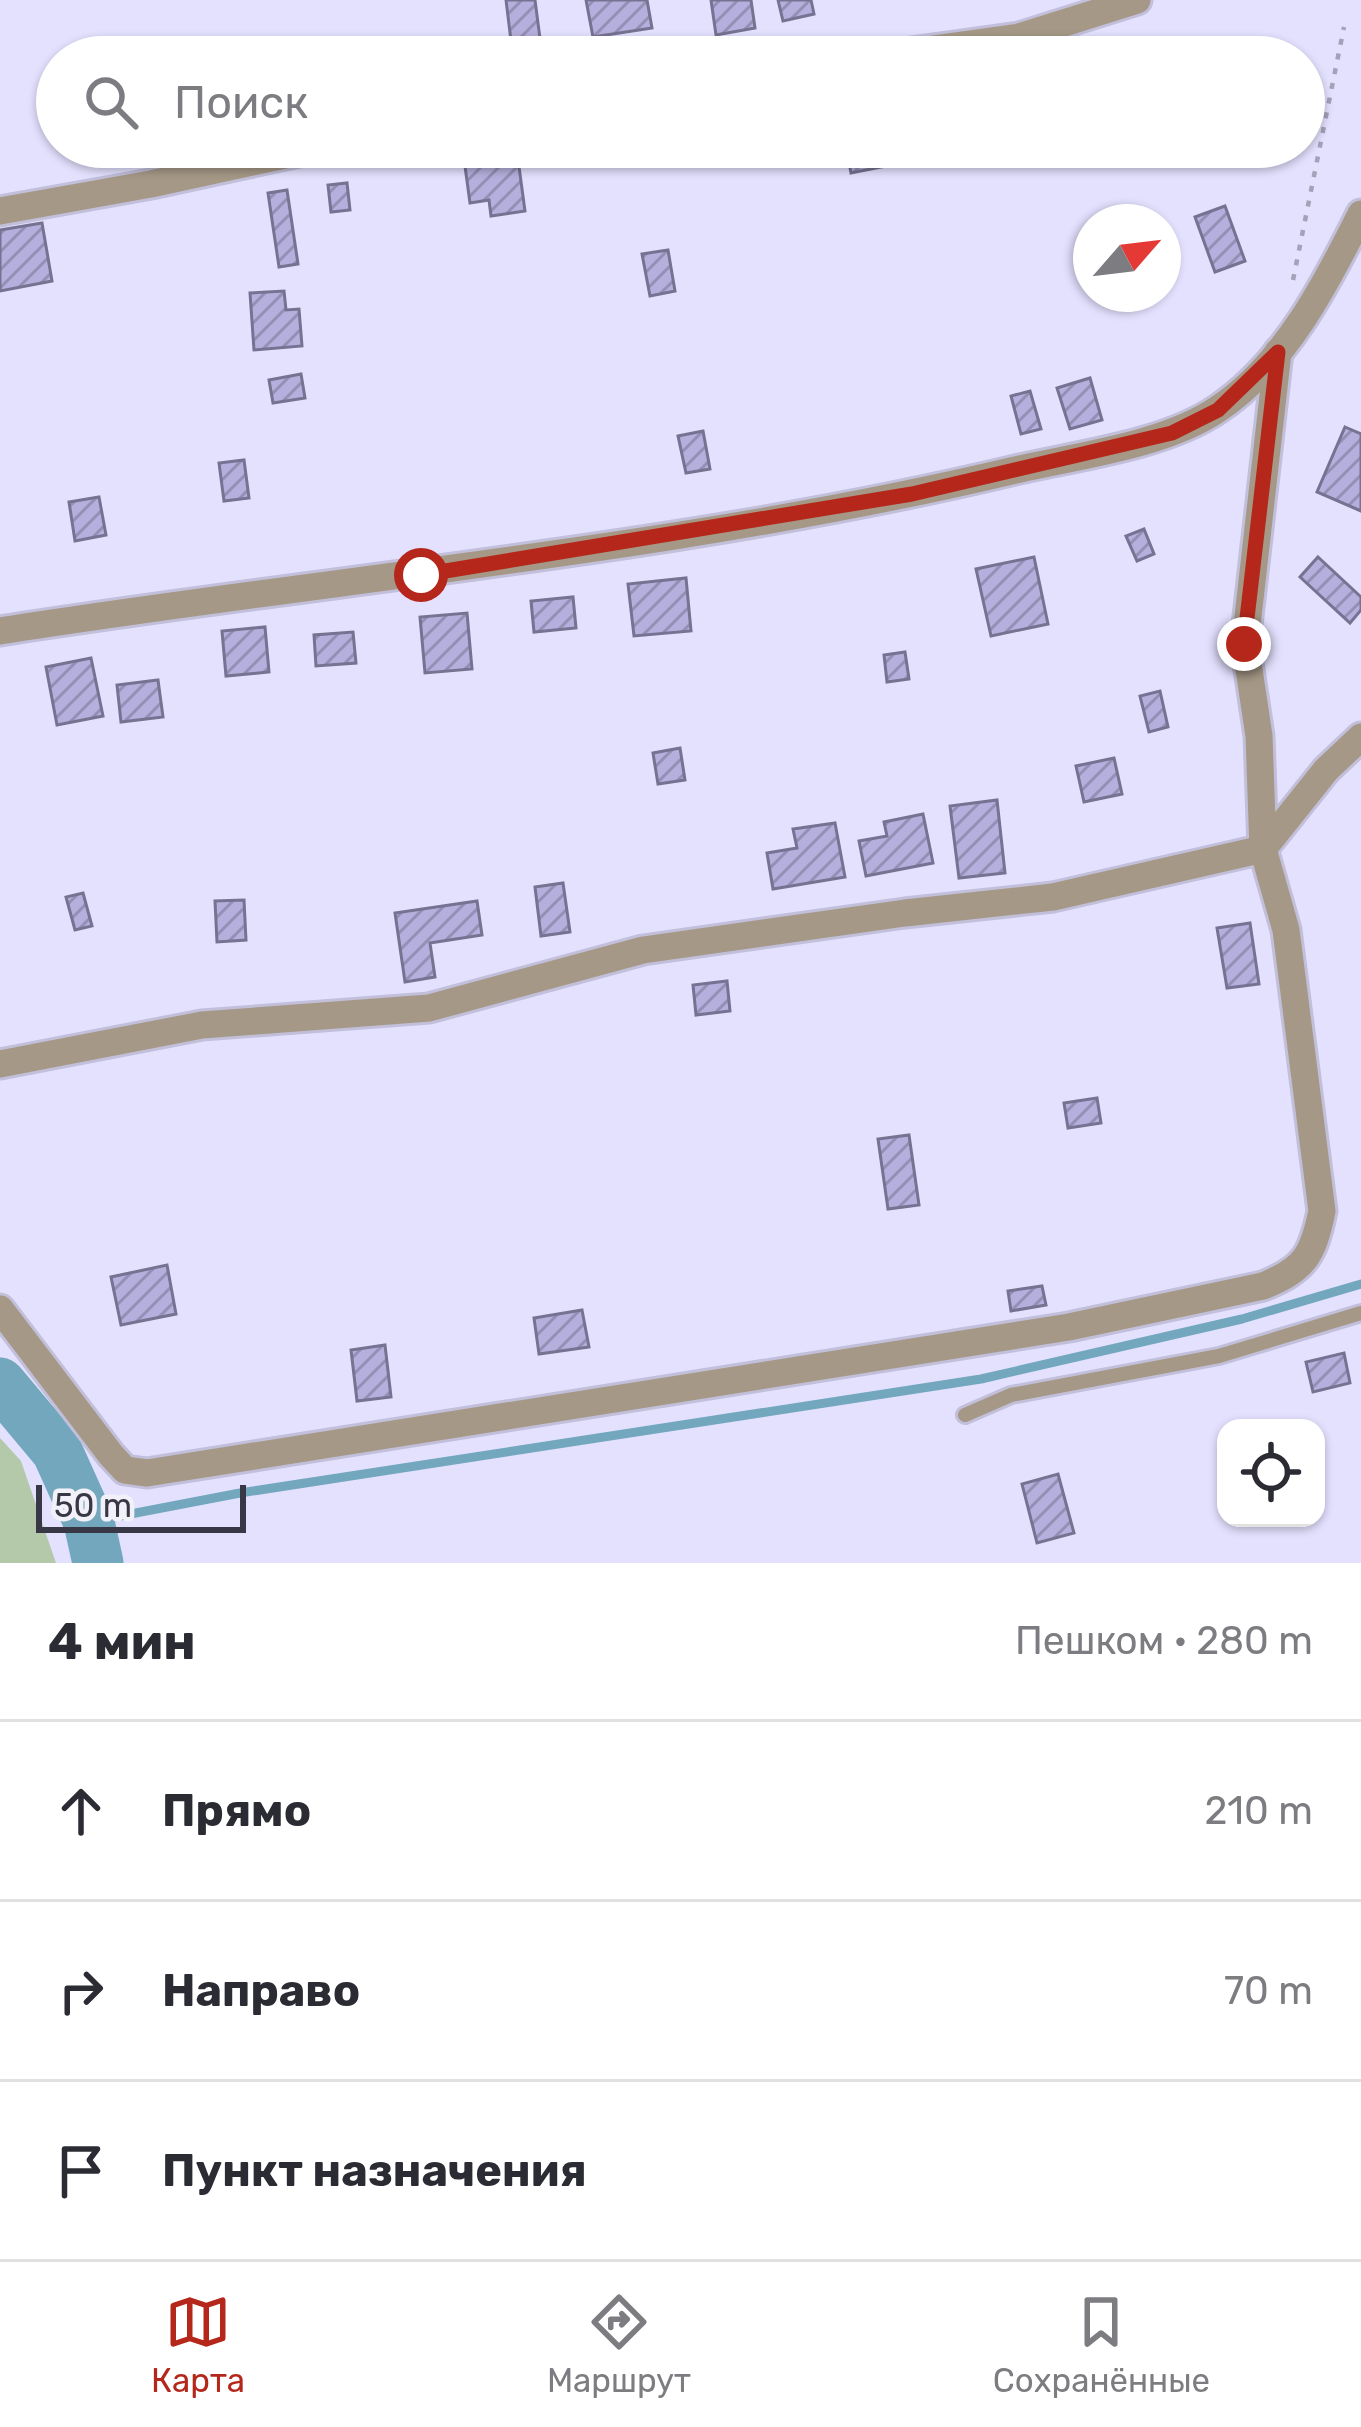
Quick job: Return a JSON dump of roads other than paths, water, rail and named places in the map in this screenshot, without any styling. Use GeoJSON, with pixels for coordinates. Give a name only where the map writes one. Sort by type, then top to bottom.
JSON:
{"type":"FeatureCollection","features":[{"type":"Feature","properties":{"kind":"street"},"geometry":{"type":"LineString","coordinates":[[1022,36],[1137,0]]}},
{"type":"Feature","properties":{"kind":"street"},"geometry":{"type":"LineString","coordinates":[[0,211],[225,168]]}},
{"type":"Feature","properties":{"kind":"street"},"geometry":{"type":"LineString","coordinates":[[0,631],[421,575],[912,494],[1172,433],[1218,410],[1278,352],[1327,282],[1361,214]]}},
{"type":"Feature","properties":{"kind":"street"},"geometry":{"type":"LineString","coordinates":[[0,1310],[111,1455],[125,1470],[147,1473],[1069,1327],[1263,1286],[1292,1274],[1315,1246],[1322,1211],[1286,930],[1263,849],[1259,736],[1244,644],[1278,352]]}},
{"type":"Feature","properties":{"kind":"street"},"geometry":{"type":"LineString","coordinates":[[0,1064],[202,1024],[429,1008],[643,950],[1053,897],[1263,849],[1326,770],[1361,737]]}},
{"type":"Feature","properties":{"kind":"lane"},"geometry":{"type":"LineString","coordinates":[[965,1415],[1011,1395],[1219,1356],[1361,1313]]}},
{"type":"Feature","properties":{"kind":"waterway"},"geometry":{"type":"LineString","coordinates":[[89,1522],[240,1493],[981,1379],[1242,1319],[1361,1284]]}},
{"type":"Feature","properties":{"kind":"waterway"},"geometry":{"type":"LineString","coordinates":[[0,1383],[57,1451],[89,1522],[98,1563]]}}]}
